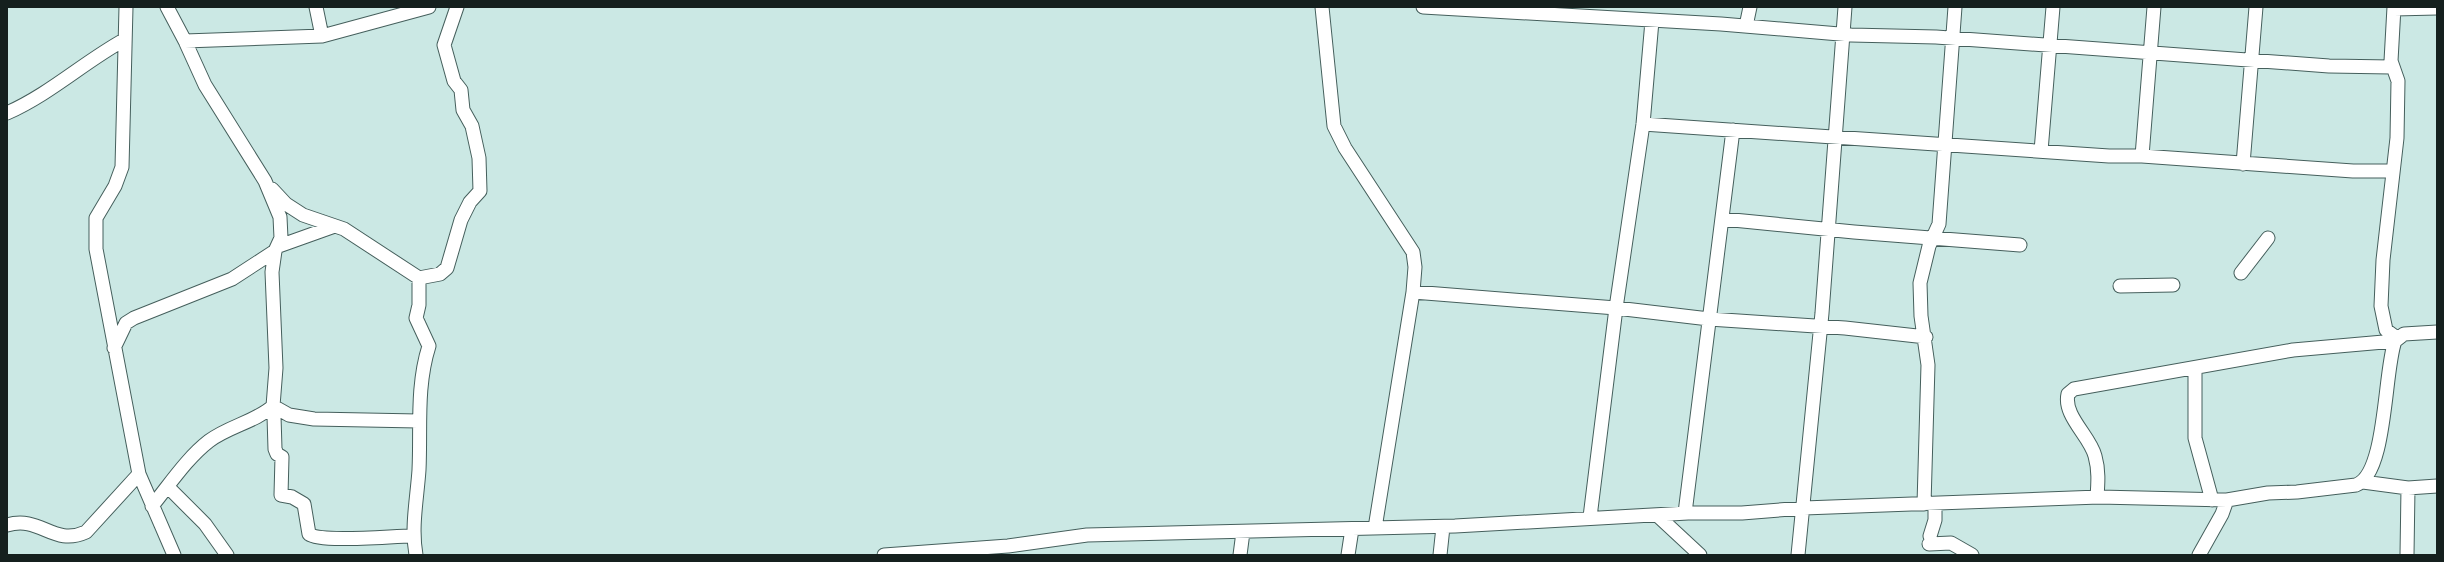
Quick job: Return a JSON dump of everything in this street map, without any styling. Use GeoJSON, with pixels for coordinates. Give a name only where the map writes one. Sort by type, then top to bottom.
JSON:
{"type":"FeatureCollection","features":[{"type":"Feature","properties":{"kind":"street"},"geometry":{"type":"LineString","coordinates":[[126,7],[122,167],[115,186],[99,212],[94,226],[96,249],[139,474],[174,555]]}},
{"type":"Feature","properties":{"kind":"street"},"geometry":{"type":"LineString","coordinates":[[167,7],[185,41],[205,85],[265,182],[280,217],[281,238],[277,249],[271,285],[276,368],[274,411],[275,449],[276,453],[282,457],[281,495],[300,501],[304,504],[309,534],[326,539],[412,536]]}},
{"type":"Feature","properties":{"kind":"street"},"geometry":{"type":"LineString","coordinates":[[316,7],[322,36]]}},
{"type":"Feature","properties":{"kind":"street"},"geometry":{"type":"LineString","coordinates":[[185,41],[322,36],[429,7]]}},
{"type":"Feature","properties":{"kind":"street"},"geometry":{"type":"LineString","coordinates":[[265,182],[286,204],[303,215],[335,226],[373,247],[419,278],[440,274],[447,268],[461,220],[470,202],[480,192],[479,158],[472,126],[463,110],[461,90],[454,81],[453,71],[444,45],[457,7]]}},
{"type":"Feature","properties":{"kind":"street"},"geometry":{"type":"LineString","coordinates":[[1322,7],[1334,126],[1345,148],[1412,252],[1415,266],[1413,292],[1375,528]]}},
{"type":"Feature","properties":{"kind":"street"},"geometry":{"type":"LineString","coordinates":[[1423,7],[1746,26],[1843,34],[1936,37],[2251,59],[2328,66],[2391,67]]}},
{"type":"Feature","properties":{"kind":"street"},"geometry":{"type":"LineString","coordinates":[[1746,26],[1750,7]]}},
{"type":"Feature","properties":{"kind":"street"},"geometry":{"type":"LineString","coordinates":[[1798,555],[1804,508],[1804,478],[1820,326],[1845,7]]}},
{"type":"Feature","properties":{"kind":"street"},"geometry":{"type":"LineString","coordinates":[[1955,7],[1939,224],[1929,246],[1920,283],[1921,316],[1926,337],[1928,365],[1929,504],[1935,520],[1929,540],[1951,543],[1972,555]]}},
{"type":"Feature","properties":{"kind":"street"},"geometry":{"type":"LineString","coordinates":[[2041,151],[2053,7]]}},
{"type":"Feature","properties":{"kind":"street"},"geometry":{"type":"LineString","coordinates":[[2142,156],[2154,7]]}},
{"type":"Feature","properties":{"kind":"street"},"geometry":{"type":"LineString","coordinates":[[2243,164],[2256,7]]}},
{"type":"Feature","properties":{"kind":"street"},"geometry":{"type":"LineString","coordinates":[[2396,339],[2386,330],[2381,306],[2383,260],[2393,171],[2398,91],[2398,79],[2391,67],[2394,8],[2437,8]]}},
{"type":"Feature","properties":{"kind":"street"},"geometry":{"type":"LineString","coordinates":[[1590,517],[1616,308],[1643,124],[1652,21]]}},
{"type":"Feature","properties":{"kind":"street"},"geometry":{"type":"LineString","coordinates":[[7,113],[52,88],[102,52],[124,40]]}},
{"type":"Feature","properties":{"kind":"street"},"geometry":{"type":"LineString","coordinates":[[1643,124],[1835,138],[2142,156],[2353,171],[2393,171]]}},
{"type":"Feature","properties":{"kind":"street"},"geometry":{"type":"LineString","coordinates":[[1685,513],[1734,130]]}},
{"type":"Feature","properties":{"kind":"street"},"geometry":{"type":"LineString","coordinates":[[1723,219],[1828,230],[1934,237],[2020,245]]}},
{"type":"Feature","properties":{"kind":"street"},"geometry":{"type":"LineString","coordinates":[[114,349],[126,323],[232,279],[277,249],[335,226]]}},
{"type":"Feature","properties":{"kind":"street"},"geometry":{"type":"LineString","coordinates":[[2241,273],[2268,238]]}},
{"type":"Feature","properties":{"kind":"street"},"geometry":{"type":"LineString","coordinates":[[416,555],[412,536],[419,467],[418,420],[422,368],[429,346],[416,318],[419,305],[419,278]]}},
{"type":"Feature","properties":{"kind":"street"},"geometry":{"type":"LineString","coordinates":[[2120,286],[2173,285]]}},
{"type":"Feature","properties":{"kind":"street"},"geometry":{"type":"LineString","coordinates":[[1413,292],[1616,308],[1709,319],[1820,326],[1926,337]]}},
{"type":"Feature","properties":{"kind":"street"},"geometry":{"type":"LineString","coordinates":[[2097,497],[2099,480],[2095,456],[2069,408],[2067,400],[2070,392],[2079,386],[2195,368],[2293,350],[2396,339],[2414,332],[2437,332]]}},
{"type":"Feature","properties":{"kind":"street"},"geometry":{"type":"LineString","coordinates":[[2363,482],[2370,472],[2378,443],[2396,339]]}},
{"type":"Feature","properties":{"kind":"street"},"geometry":{"type":"LineString","coordinates":[[2195,368],[2195,438],[2212,500]]}},
{"type":"Feature","properties":{"kind":"street"},"geometry":{"type":"LineString","coordinates":[[152,506],[197,452],[210,441],[242,423],[274,411],[314,419],[418,420]]}},
{"type":"Feature","properties":{"kind":"street"},"geometry":{"type":"LineString","coordinates":[[7,525],[26,522],[59,535],[78,536],[86,532],[139,474]]}},
{"type":"Feature","properties":{"kind":"street"},"geometry":{"type":"LineString","coordinates":[[884,555],[1008,551],[1087,534],[1243,532],[1527,524],[1590,517],[1658,516],[1685,513],[1742,513],[1804,508],[2097,497],[2227,500],[2268,493],[2297,492],[2363,482],[2408,488],[2437,486]]}},
{"type":"Feature","properties":{"kind":"street"},"geometry":{"type":"LineString","coordinates":[[168,487],[205,524],[227,555]]}},
{"type":"Feature","properties":{"kind":"street"},"geometry":{"type":"LineString","coordinates":[[2407,555],[2408,488]]}},
{"type":"Feature","properties":{"kind":"street"},"geometry":{"type":"LineString","coordinates":[[2199,555],[2222,514],[2227,500]]}},
{"type":"Feature","properties":{"kind":"street"},"geometry":{"type":"LineString","coordinates":[[1658,516],[1700,555]]}},
{"type":"Feature","properties":{"kind":"street"},"geometry":{"type":"LineString","coordinates":[[1440,555],[1443,526]]}},
{"type":"Feature","properties":{"kind":"street"},"geometry":{"type":"LineString","coordinates":[[1348,555],[1352,529]]}},
{"type":"Feature","properties":{"kind":"street"},"geometry":{"type":"LineString","coordinates":[[1240,555],[1243,532]]}}]}
